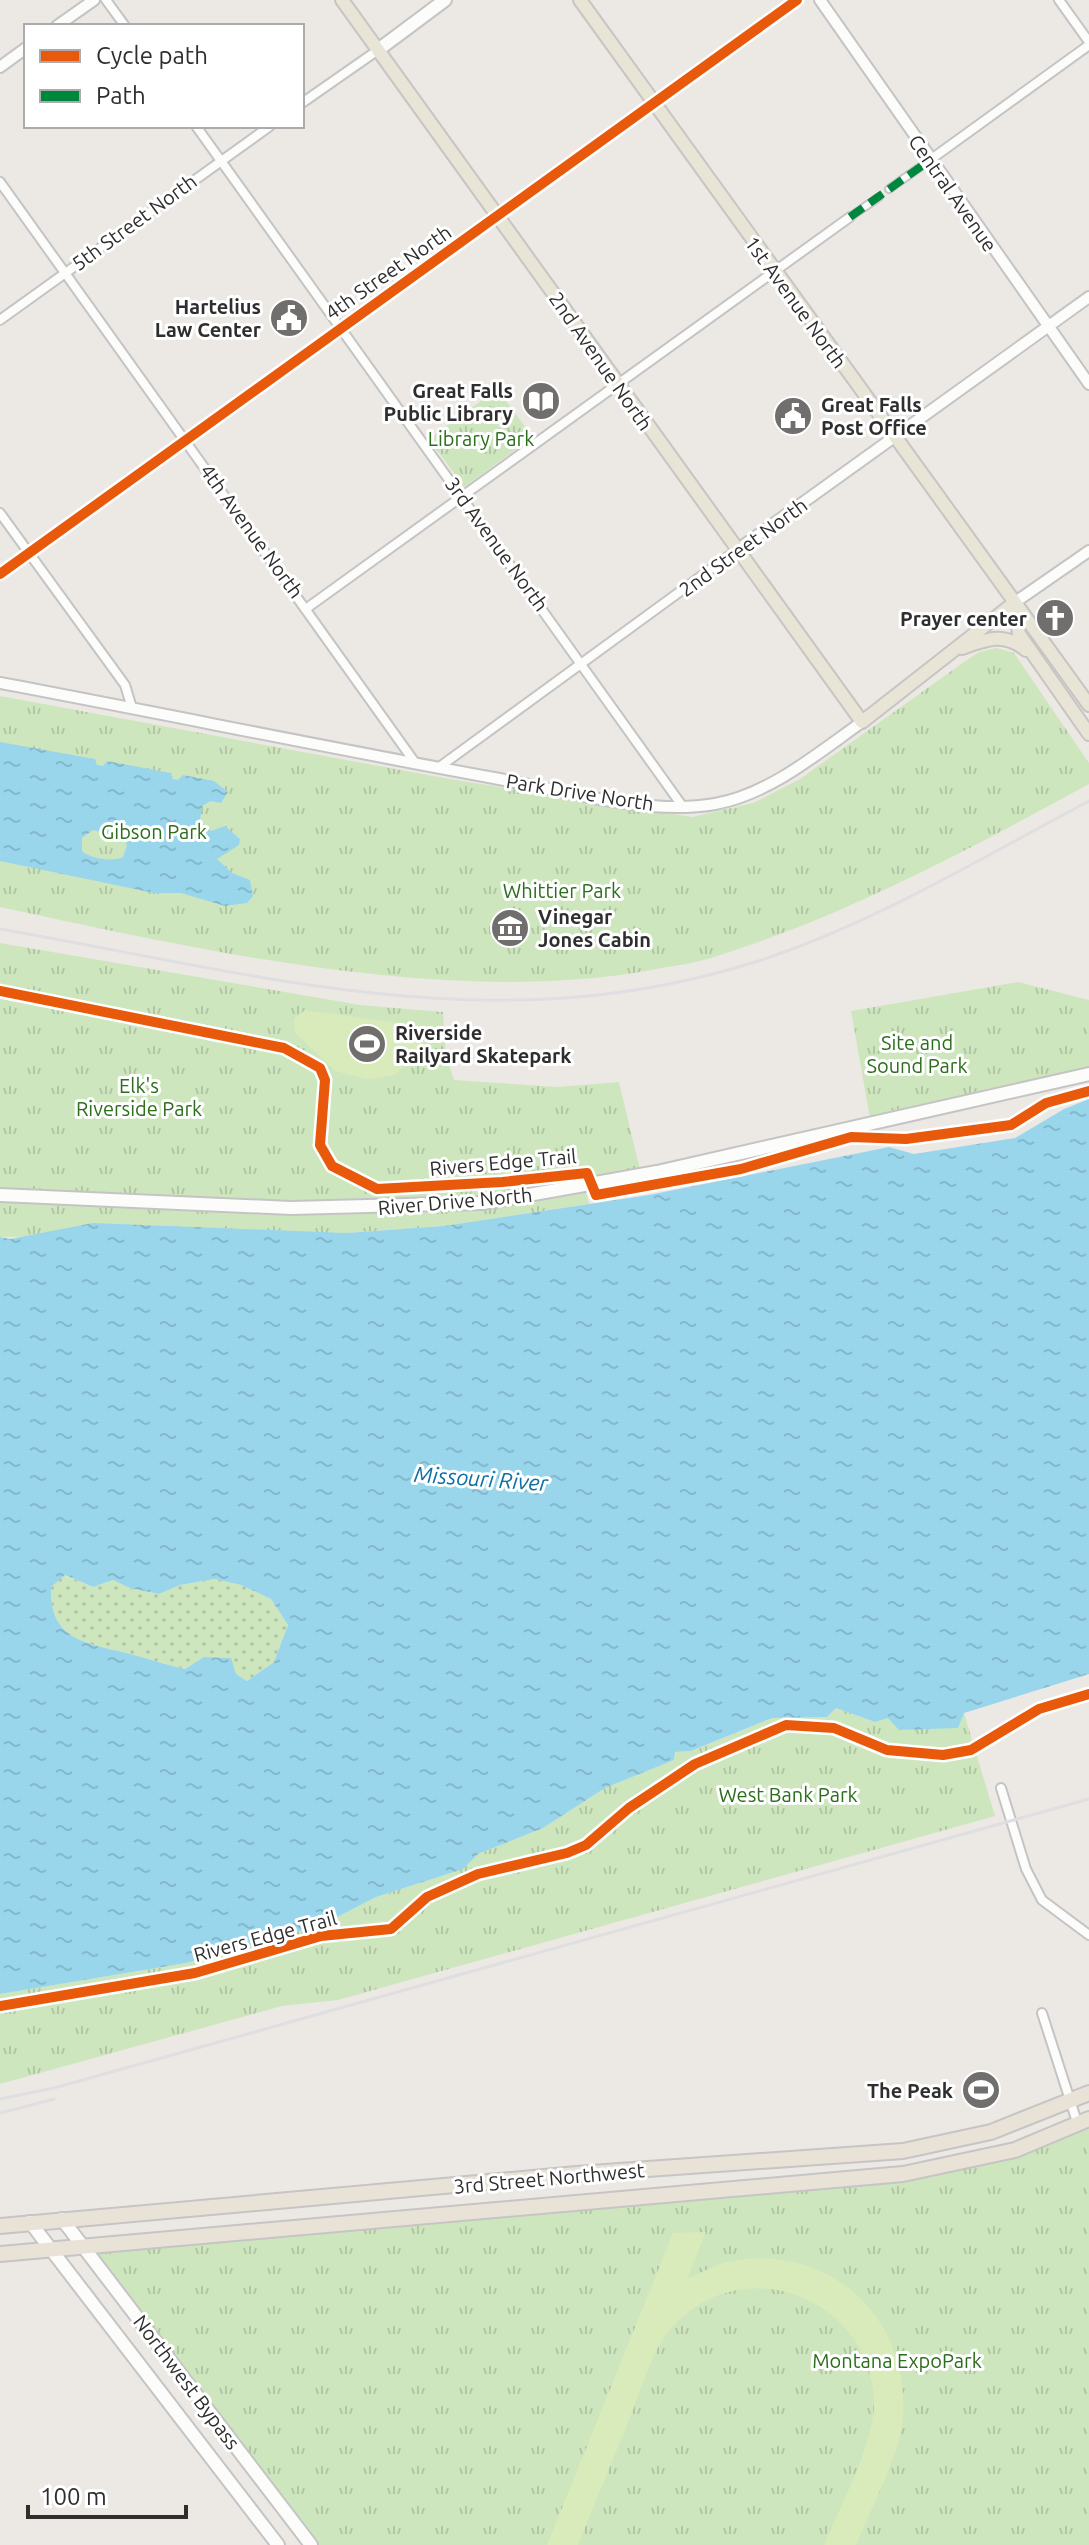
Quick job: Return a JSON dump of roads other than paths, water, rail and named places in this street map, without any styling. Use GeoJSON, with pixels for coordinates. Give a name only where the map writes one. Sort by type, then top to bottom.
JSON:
{"type":"FeatureCollection","features":[{"type":"Feature","properties":{"kind":"highway","name":"3rd Street Northwest"},"geometry":{"type":"LineString","coordinates":[[0,2226],[577,2174],[903,2151],[991,2132],[1089,2093]]}},
{"type":"Feature","properties":{"kind":"highway","name":"3rd Street Northwest"},"geometry":{"type":"LineString","coordinates":[[0,2254],[903,2174],[1015,2150],[1084,2122]]}},
{"type":"Feature","properties":{"kind":"main road","name":"2nd Avenue North"},"geometry":{"type":"LineString","coordinates":[[342,0],[862,722]]}},
{"type":"Feature","properties":{"kind":"main road"},"geometry":{"type":"LineString","coordinates":[[378,50],[445,0]]}},
{"type":"Feature","properties":{"kind":"main road","name":"1st Avenue North"},"geometry":{"type":"LineString","coordinates":[[580,0],[894,440],[1089,705]]}},
{"type":"Feature","properties":{"kind":"main road","name":"1st Avenue North"},"geometry":{"type":"LineString","coordinates":[[1014,603],[1019,634],[1089,734]]}},
{"type":"Feature","properties":{"kind":"main road","name":"Park Drive North"},"geometry":{"type":"LineString","coordinates":[[862,722],[1014,603]]}},
{"type":"Feature","properties":{"kind":"main road"},"geometry":{"type":"LineString","coordinates":[[953,652],[990,638],[1002,638],[1012,640],[1035,657]]}},
{"type":"Feature","properties":{"kind":"main road","name":"River Drive North"},"geometry":{"type":"LineString","coordinates":[[0,1195],[291,1208],[483,1203],[657,1172],[1089,1074]]}},
{"type":"Feature","properties":{"kind":"main road","name":"Northwest Bypass"},"geometry":{"type":"LineString","coordinates":[[62,2219],[311,2545]]}},
{"type":"Feature","properties":{"kind":"main road","name":"Northwest Bypass"},"geometry":{"type":"LineString","coordinates":[[30,2222],[278,2545]]}},
{"type":"Feature","properties":{"kind":"street"},"geometry":{"type":"LineString","coordinates":[[60,24],[94,0]]}},
{"type":"Feature","properties":{"kind":"street"},"geometry":{"type":"LineString","coordinates":[[106,0],[124,24]]}},
{"type":"Feature","properties":{"kind":"street","name":"4th Street North"},"geometry":{"type":"LineString","coordinates":[[0,574],[797,0]]}},
{"type":"Feature","properties":{"kind":"street","name":"Central Avenue"},"geometry":{"type":"LineString","coordinates":[[820,0],[1089,384]]}},
{"type":"Feature","properties":{"kind":"street"},"geometry":{"type":"LineString","coordinates":[[889,189],[1089,43],[1059,0]]}},
{"type":"Feature","properties":{"kind":"street"},"geometry":{"type":"LineString","coordinates":[[0,67],[24,49]]}},
{"type":"Feature","properties":{"kind":"street"},"geometry":{"type":"LineString","coordinates":[[304,102],[378,50]]}},
{"type":"Feature","properties":{"kind":"street","name":"3rd Avenue North"},"geometry":{"type":"LineString","coordinates":[[197,128],[683,807]]}},
{"type":"Feature","properties":{"kind":"street","name":"5th Street North"},"geometry":{"type":"LineString","coordinates":[[0,320],[267,128]]}},
{"type":"Feature","properties":{"kind":"street","name":"4th Avenue North"},"geometry":{"type":"LineString","coordinates":[[0,182],[307,608],[416,765]]}},
{"type":"Feature","properties":{"kind":"street"},"geometry":{"type":"LineString","coordinates":[[307,608],[879,197]]}},
{"type":"Feature","properties":{"kind":"street","name":"2nd Street North"},"geometry":{"type":"LineString","coordinates":[[438,768],[1089,297]]}},
{"type":"Feature","properties":{"kind":"street"},"geometry":{"type":"LineString","coordinates":[[0,513],[125,685],[132,708]]}},
{"type":"Feature","properties":{"kind":"street","name":"Park Drive North"},"geometry":{"type":"LineString","coordinates":[[1014,603],[1089,551]]}},
{"type":"Feature","properties":{"kind":"street","name":"Park Drive North"},"geometry":{"type":"LineString","coordinates":[[0,683],[416,765],[642,804],[683,807],[717,804],[784,777],[862,722]]}},
{"type":"Feature","properties":{"kind":"street"},"geometry":{"type":"LineString","coordinates":[[1001,1788],[1026,1869],[1042,1900],[1089,1935]]}},
{"type":"Feature","properties":{"kind":"street"},"geometry":{"type":"LineString","coordinates":[[1042,2013],[1071,2102],[1084,2122]]}},
{"type":"Feature","properties":{"kind":"water"},"geometry":{"type":"Polygon","coordinates":[[[0,742],[95,759],[97,765],[103,766],[107,761],[171,773],[173,779],[178,780],[183,775],[214,781],[228,792],[221,803],[211,801],[202,806],[200,821],[211,831],[225,826],[240,839],[239,845],[217,859],[232,873],[250,880],[253,896],[247,903],[225,906],[181,893],[154,893],[0,861],[0,742]],[[93,830],[82,838],[82,851],[96,858],[119,859],[123,857],[127,845],[123,838],[93,830]]]}},
{"type":"Feature","properties":{"kind":"water","name":"Missouri River"},"geometry":{"type":"Polygon","coordinates":[[[1089,1099],[1089,1674],[964,1713],[958,1728],[899,1730],[888,1718],[875,1722],[836,1708],[827,1717],[772,1718],[691,1751],[675,1752],[674,1760],[605,1788],[543,1828],[478,1854],[463,1869],[376,1897],[322,1925],[186,1963],[0,1994],[0,1237],[10,1239],[93,1223],[346,1233],[444,1226],[649,1195],[889,1147],[914,1154],[1015,1138],[1064,1109],[1089,1099]],[[65,1575],[51,1587],[55,1616],[69,1634],[91,1644],[185,1669],[204,1657],[231,1658],[236,1674],[247,1681],[274,1662],[288,1625],[271,1599],[241,1585],[215,1579],[180,1585],[159,1594],[130,1588],[113,1580],[93,1587],[65,1575]]]}},
{"type":"Feature","properties":{"kind":"railway"},"geometry":{"type":"LineString","coordinates":[[0,929],[283,981],[375,993],[467,1000],[560,998],[655,987],[752,963],[839,930],[924,890],[1089,801]]}},
{"type":"Feature","properties":{"kind":"railway"},"geometry":{"type":"LineString","coordinates":[[0,2099],[54,2088],[1089,1799]]}},
{"type":"Feature","properties":{"kind":"railway"},"geometry":{"type":"LineString","coordinates":[[0,2113],[54,2099]]}},
{"type":"Feature","properties":{"kind":"place","name":"Hartelius Law Center"},"geometry":{"type":"Point","coordinates":[289,318]}},
{"type":"Feature","properties":{"kind":"place","name":"Great Falls Public Library"},"geometry":{"type":"Point","coordinates":[541,401]}},
{"type":"Feature","properties":{"kind":"place","name":"Great Falls Post Office"},"geometry":{"type":"Point","coordinates":[793,416]}},
{"type":"Feature","properties":{"kind":"place","name":"Prayer center"},"geometry":{"type":"Point","coordinates":[1055,618]}},
{"type":"Feature","properties":{"kind":"place","name":"Vinegar Jones Cabin"},"geometry":{"type":"Point","coordinates":[510,928]}},
{"type":"Feature","properties":{"kind":"place","name":"Riverside Railyard Skatepark"},"geometry":{"type":"Point","coordinates":[367,1044]}},
{"type":"Feature","properties":{"kind":"place","name":"The Peak"},"geometry":{"type":"Point","coordinates":[981,2090]}},
{"type":"Feature","properties":{"kind":"park label","name":"Library Park"},"geometry":{"type":"Point","coordinates":[481,438]}},
{"type":"Feature","properties":{"kind":"park label","name":"Gibson Park"},"geometry":{"type":"Point","coordinates":[154,831]}},
{"type":"Feature","properties":{"kind":"park label","name":"Whittier Park"},"geometry":{"type":"Point","coordinates":[562,890]}},
{"type":"Feature","properties":{"kind":"park label","name":"Site and Sound Park"},"geometry":{"type":"Point","coordinates":[917,1054]}},
{"type":"Feature","properties":{"kind":"park label","name":"Elk's Riverside Park"},"geometry":{"type":"Point","coordinates":[139,1096]}},
{"type":"Feature","properties":{"kind":"park label","name":"West Bank Park"},"geometry":{"type":"Point","coordinates":[788,1794]}},
{"type":"Feature","properties":{"kind":"park label","name":"Montana ExpoPark"},"geometry":{"type":"Point","coordinates":[897,2360]}}]}
